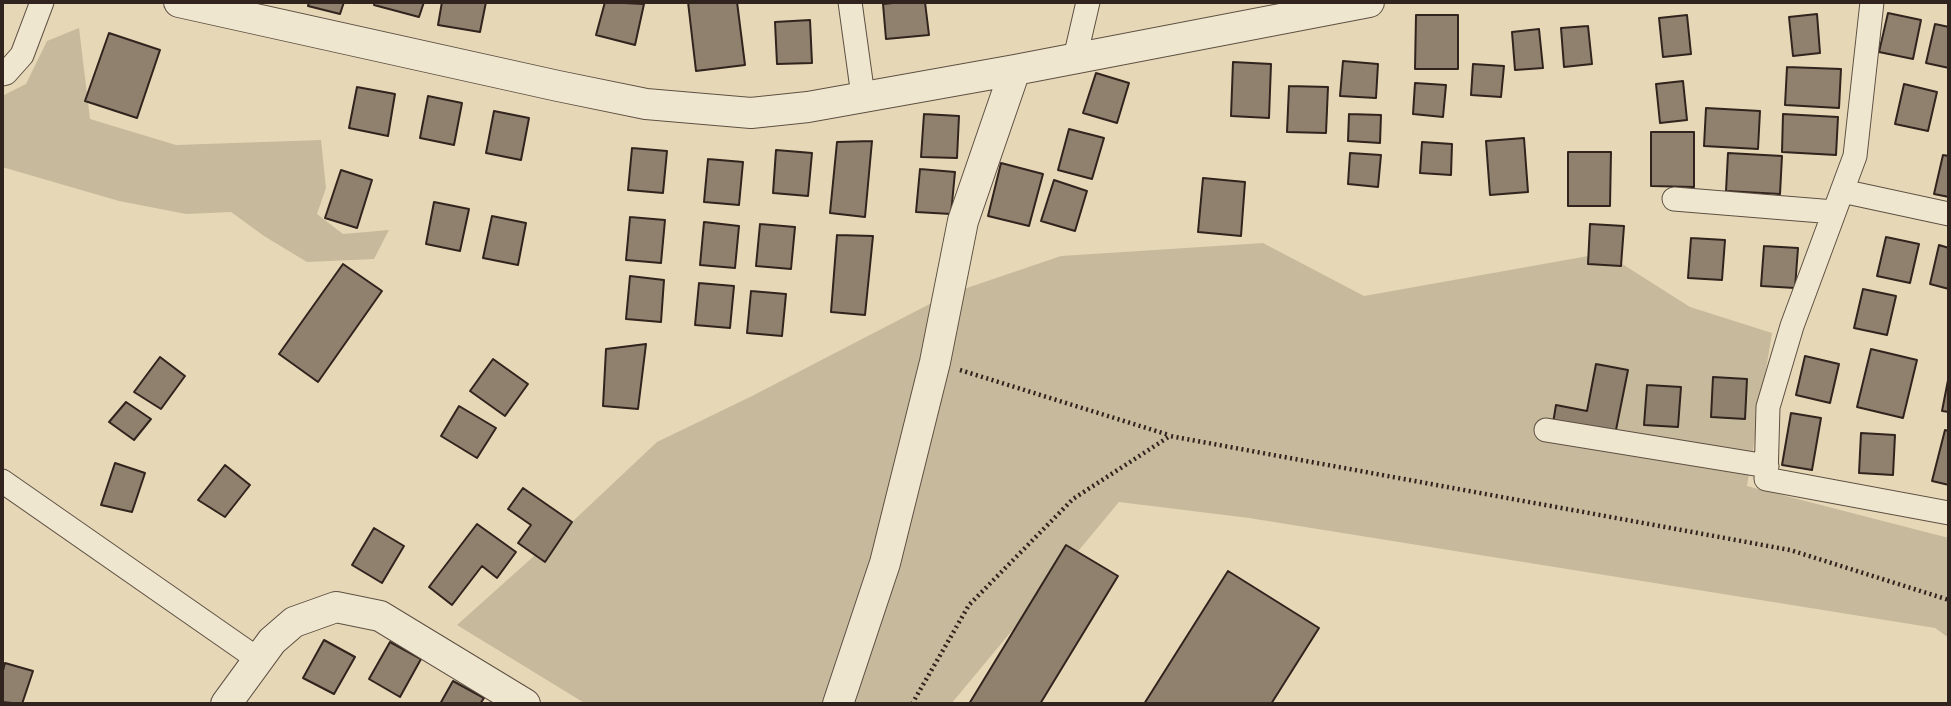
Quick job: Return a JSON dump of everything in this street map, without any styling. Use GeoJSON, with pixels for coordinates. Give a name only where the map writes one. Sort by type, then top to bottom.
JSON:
{"type":"FeatureCollection","features":[{"type":"Feature","properties":{"kind":"street"},"geometry":{"type":"LineString","coordinates":[[2,74],[22,55],[42,2]]}},
{"type":"Feature","properties":{"kind":"street"},"geometry":{"type":"LineString","coordinates":[[179,2],[646,104],[751,114],[808,107],[1015,70],[1369,2]]}},
{"type":"Feature","properties":{"kind":"street"},"geometry":{"type":"LineString","coordinates":[[849,2],[863,96]]}},
{"type":"Feature","properties":{"kind":"street"},"geometry":{"type":"LineString","coordinates":[[1075,58],[1088,2]]}},
{"type":"Feature","properties":{"kind":"street"},"geometry":{"type":"LineString","coordinates":[[1872,2],[1855,156],[1792,326],[1768,407],[1766,479],[1949,513]]}},
{"type":"Feature","properties":{"kind":"street"},"geometry":{"type":"LineString","coordinates":[[838,704],[885,564],[935,362],[963,222],[1015,70]]}},
{"type":"Feature","properties":{"kind":"street"},"geometry":{"type":"LineString","coordinates":[[1674,199],[1838,201],[1949,214]]}},
{"type":"Feature","properties":{"kind":"street"},"geometry":{"type":"LineString","coordinates":[[1546,430],[1766,466]]}},
{"type":"Feature","properties":{"kind":"street"},"geometry":{"type":"LineString","coordinates":[[2,481],[259,660]]}},
{"type":"Feature","properties":{"kind":"street"},"geometry":{"type":"LineString","coordinates":[[226,704],[272,641],[294,622],[336,607],[380,617],[525,704]]}},
{"type":"Feature","properties":{"kind":"path"},"geometry":{"type":"LineString","coordinates":[[935,362],[1170,436],[1790,551],[1949,600]]}},
{"type":"Feature","properties":{"kind":"path"},"geometry":{"type":"LineString","coordinates":[[912,704],[968,605],[1073,499],[1170,436]]}},
{"type":"Feature","properties":{"kind":"shaded area"},"geometry":{"type":"Polygon","coordinates":[[[79,28],[90,119],[176,145],[321,140],[326,188],[317,214],[343,234],[389,230],[374,259],[307,262],[231,212],[186,214],[119,201],[2,167],[2,96],[26,84],[47,41],[79,28]]]}},
{"type":"Feature","properties":{"kind":"shaded area"},"geometry":{"type":"Polygon","coordinates":[[[1263,243],[1364,296],[1605,253],[1690,307],[1772,333],[1747,486],[1949,538],[1949,638],[1935,628],[1249,518],[1119,502],[951,704],[586,704],[457,625],[657,442],[949,294],[1061,256],[1263,243]]]}},
{"type":"Feature","properties":{"kind":"building"},"geometry":{"type":"Polygon","coordinates":[[[309,2],[344,2],[340,14],[308,6],[309,2]]]}},
{"type":"Feature","properties":{"kind":"building"},"geometry":{"type":"Polygon","coordinates":[[[375,2],[424,2],[419,17],[374,5],[375,2]]]}},
{"type":"Feature","properties":{"kind":"building"},"geometry":{"type":"Polygon","coordinates":[[[442,2],[486,2],[480,32],[438,25],[442,2]]]}},
{"type":"Feature","properties":{"kind":"building"},"geometry":{"type":"Polygon","coordinates":[[[605,2],[644,4],[635,45],[596,35],[605,2]]]}},
{"type":"Feature","properties":{"kind":"building"},"geometry":{"type":"Polygon","coordinates":[[[688,2],[737,2],[745,65],[696,71],[688,2]]]}},
{"type":"Feature","properties":{"kind":"building"},"geometry":{"type":"Polygon","coordinates":[[[925,2],[929,35],[886,39],[883,4],[925,2]]]}},
{"type":"Feature","properties":{"kind":"building"},"geometry":{"type":"Polygon","coordinates":[[[1888,13],[1921,20],[1913,59],[1879,52],[1888,13]]]}},
{"type":"Feature","properties":{"kind":"building"},"geometry":{"type":"Polygon","coordinates":[[[1817,14],[1820,53],[1793,56],[1789,17],[1817,14]]]}},
{"type":"Feature","properties":{"kind":"building"},"geometry":{"type":"Polygon","coordinates":[[[1416,15],[1458,15],[1458,69],[1415,69],[1416,15]]]}},
{"type":"Feature","properties":{"kind":"building"},"geometry":{"type":"Polygon","coordinates":[[[1687,15],[1691,54],[1663,57],[1659,18],[1687,15]]]}},
{"type":"Feature","properties":{"kind":"building"},"geometry":{"type":"Polygon","coordinates":[[[810,20],[812,63],[777,64],[775,22],[810,20]]]}},
{"type":"Feature","properties":{"kind":"building"},"geometry":{"type":"Polygon","coordinates":[[[1935,24],[1949,27],[1949,68],[1926,63],[1935,24]]]}},
{"type":"Feature","properties":{"kind":"building"},"geometry":{"type":"Polygon","coordinates":[[[1588,26],[1592,64],[1564,67],[1561,28],[1588,26]]]}},
{"type":"Feature","properties":{"kind":"building"},"geometry":{"type":"Polygon","coordinates":[[[1539,29],[1543,68],[1515,70],[1512,32],[1539,29]]]}},
{"type":"Feature","properties":{"kind":"building"},"geometry":{"type":"Polygon","coordinates":[[[109,33],[160,50],[137,118],[85,101],[109,33]]]}},
{"type":"Feature","properties":{"kind":"building"},"geometry":{"type":"Polygon","coordinates":[[[1343,61],[1378,64],[1376,98],[1340,96],[1343,61]]]}},
{"type":"Feature","properties":{"kind":"building"},"geometry":{"type":"Polygon","coordinates":[[[1233,62],[1271,64],[1269,118],[1231,116],[1233,62]]]}},
{"type":"Feature","properties":{"kind":"building"},"geometry":{"type":"Polygon","coordinates":[[[1473,64],[1504,66],[1501,97],[1471,95],[1473,64]]]}},
{"type":"Feature","properties":{"kind":"building"},"geometry":{"type":"Polygon","coordinates":[[[1787,67],[1841,69],[1839,108],[1785,105],[1787,67]]]}},
{"type":"Feature","properties":{"kind":"building"},"geometry":{"type":"Polygon","coordinates":[[[1096,73],[1129,83],[1117,123],[1083,113],[1096,73]]]}},
{"type":"Feature","properties":{"kind":"building"},"geometry":{"type":"Polygon","coordinates":[[[1683,81],[1687,120],[1660,123],[1656,84],[1683,81]]]}},
{"type":"Feature","properties":{"kind":"building"},"geometry":{"type":"Polygon","coordinates":[[[1415,83],[1446,85],[1443,117],[1413,114],[1415,83]]]}},
{"type":"Feature","properties":{"kind":"building"},"geometry":{"type":"Polygon","coordinates":[[[1904,84],[1937,92],[1928,131],[1895,124],[1904,84]]]}},
{"type":"Feature","properties":{"kind":"building"},"geometry":{"type":"Polygon","coordinates":[[[1289,86],[1328,87],[1326,133],[1287,132],[1289,86]]]}},
{"type":"Feature","properties":{"kind":"building"},"geometry":{"type":"Polygon","coordinates":[[[357,87],[395,94],[388,136],[349,128],[357,87]]]}},
{"type":"Feature","properties":{"kind":"building"},"geometry":{"type":"Polygon","coordinates":[[[428,96],[462,103],[454,145],[420,138],[428,96]]]}},
{"type":"Feature","properties":{"kind":"building"},"geometry":{"type":"Polygon","coordinates":[[[1706,108],[1760,111],[1758,149],[1704,146],[1706,108]]]}},
{"type":"Feature","properties":{"kind":"building"},"geometry":{"type":"Polygon","coordinates":[[[494,111],[529,118],[521,160],[486,153],[494,111]]]}},
{"type":"Feature","properties":{"kind":"building"},"geometry":{"type":"Polygon","coordinates":[[[924,114],[959,116],[957,158],[921,157],[924,114]]]}},
{"type":"Feature","properties":{"kind":"building"},"geometry":{"type":"Polygon","coordinates":[[[1349,114],[1381,115],[1380,143],[1348,141],[1349,114]]]}},
{"type":"Feature","properties":{"kind":"building"},"geometry":{"type":"Polygon","coordinates":[[[1783,114],[1838,117],[1836,155],[1782,152],[1783,114]]]}},
{"type":"Feature","properties":{"kind":"building"},"geometry":{"type":"Polygon","coordinates":[[[1069,129],[1104,138],[1092,179],[1058,170],[1069,129]]]}},
{"type":"Feature","properties":{"kind":"building"},"geometry":{"type":"Polygon","coordinates":[[[1651,132],[1694,132],[1694,187],[1651,186],[1651,132]]]}},
{"type":"Feature","properties":{"kind":"building"},"geometry":{"type":"Polygon","coordinates":[[[1524,138],[1528,192],[1490,195],[1486,141],[1524,138]]]}},
{"type":"Feature","properties":{"kind":"building"},"geometry":{"type":"Polygon","coordinates":[[[872,141],[865,217],[830,213],[837,142],[872,141]]]}},
{"type":"Feature","properties":{"kind":"building"},"geometry":{"type":"Polygon","coordinates":[[[1422,142],[1452,144],[1451,175],[1420,173],[1422,142]]]}},
{"type":"Feature","properties":{"kind":"building"},"geometry":{"type":"Polygon","coordinates":[[[632,148],[667,151],[663,193],[628,190],[632,148]]]}},
{"type":"Feature","properties":{"kind":"building"},"geometry":{"type":"Polygon","coordinates":[[[776,150],[812,153],[808,196],[773,193],[776,150]]]}},
{"type":"Feature","properties":{"kind":"building"},"geometry":{"type":"Polygon","coordinates":[[[1568,152],[1611,152],[1610,206],[1568,206],[1568,152]]]}},
{"type":"Feature","properties":{"kind":"building"},"geometry":{"type":"Polygon","coordinates":[[[1350,153],[1381,155],[1378,187],[1348,184],[1350,153]]]}},
{"type":"Feature","properties":{"kind":"building"},"geometry":{"type":"Polygon","coordinates":[[[1728,153],[1782,156],[1780,194],[1726,191],[1728,153]]]}},
{"type":"Feature","properties":{"kind":"building"},"geometry":{"type":"Polygon","coordinates":[[[1943,155],[1949,156],[1949,197],[1934,194],[1943,155]]]}},
{"type":"Feature","properties":{"kind":"building"},"geometry":{"type":"Polygon","coordinates":[[[708,159],[743,162],[739,205],[704,202],[708,159]]]}},
{"type":"Feature","properties":{"kind":"building"},"geometry":{"type":"Polygon","coordinates":[[[1001,163],[1043,174],[1029,226],[988,216],[1001,163]]]}},
{"type":"Feature","properties":{"kind":"building"},"geometry":{"type":"Polygon","coordinates":[[[920,169],[955,172],[951,214],[916,212],[920,169]]]}},
{"type":"Feature","properties":{"kind":"building"},"geometry":{"type":"Polygon","coordinates":[[[341,170],[372,180],[357,228],[325,218],[341,170]]]}},
{"type":"Feature","properties":{"kind":"building"},"geometry":{"type":"Polygon","coordinates":[[[1203,178],[1245,182],[1241,236],[1198,232],[1203,178]]]}},
{"type":"Feature","properties":{"kind":"building"},"geometry":{"type":"Polygon","coordinates":[[[1054,180],[1087,191],[1075,231],[1041,221],[1054,180]]]}},
{"type":"Feature","properties":{"kind":"building"},"geometry":{"type":"Polygon","coordinates":[[[434,202],[469,209],[460,251],[426,244],[434,202]]]}},
{"type":"Feature","properties":{"kind":"building"},"geometry":{"type":"Polygon","coordinates":[[[492,216],[526,223],[518,265],[483,258],[492,216]]]}},
{"type":"Feature","properties":{"kind":"building"},"geometry":{"type":"Polygon","coordinates":[[[630,217],[665,220],[661,263],[626,260],[630,217]]]}},
{"type":"Feature","properties":{"kind":"building"},"geometry":{"type":"Polygon","coordinates":[[[704,222],[739,226],[735,268],[700,265],[704,222]]]}},
{"type":"Feature","properties":{"kind":"building"},"geometry":{"type":"Polygon","coordinates":[[[760,224],[795,227],[791,269],[756,266],[760,224]]]}},
{"type":"Feature","properties":{"kind":"building"},"geometry":{"type":"Polygon","coordinates":[[[1590,224],[1624,226],[1621,266],[1588,264],[1590,224]]]}},
{"type":"Feature","properties":{"kind":"building"},"geometry":{"type":"Polygon","coordinates":[[[837,235],[873,236],[865,315],[831,312],[837,235]]]}},
{"type":"Feature","properties":{"kind":"building"},"geometry":{"type":"Polygon","coordinates":[[[1886,237],[1919,244],[1910,283],[1877,276],[1886,237]]]}},
{"type":"Feature","properties":{"kind":"building"},"geometry":{"type":"Polygon","coordinates":[[[1691,238],[1725,240],[1722,280],[1688,278],[1691,238]]]}},
{"type":"Feature","properties":{"kind":"building"},"geometry":{"type":"Polygon","coordinates":[[[1939,245],[1949,248],[1949,289],[1930,284],[1939,245]]]}},
{"type":"Feature","properties":{"kind":"building"},"geometry":{"type":"Polygon","coordinates":[[[1764,246],[1798,248],[1795,288],[1761,286],[1764,246]]]}},
{"type":"Feature","properties":{"kind":"building"},"geometry":{"type":"Polygon","coordinates":[[[343,264],[382,291],[318,382],[279,354],[343,264]]]}},
{"type":"Feature","properties":{"kind":"building"},"geometry":{"type":"Polygon","coordinates":[[[630,276],[664,280],[661,322],[626,319],[630,276]]]}},
{"type":"Feature","properties":{"kind":"building"},"geometry":{"type":"Polygon","coordinates":[[[699,283],[734,286],[730,328],[695,325],[699,283]]]}},
{"type":"Feature","properties":{"kind":"building"},"geometry":{"type":"Polygon","coordinates":[[[1863,289],[1896,296],[1887,335],[1854,328],[1863,289]]]}},
{"type":"Feature","properties":{"kind":"building"},"geometry":{"type":"Polygon","coordinates":[[[751,291],[786,294],[782,336],[747,333],[751,291]]]}},
{"type":"Feature","properties":{"kind":"building"},"geometry":{"type":"Polygon","coordinates":[[[646,344],[638,409],[603,406],[606,349],[646,344]]]}},
{"type":"Feature","properties":{"kind":"building"},"geometry":{"type":"Polygon","coordinates":[[[1871,349],[1917,360],[1903,418],[1857,407],[1871,349]]]}},
{"type":"Feature","properties":{"kind":"building"},"geometry":{"type":"Polygon","coordinates":[[[1805,356],[1839,364],[1830,403],[1796,395],[1805,356]]]}},
{"type":"Feature","properties":{"kind":"building"},"geometry":{"type":"Polygon","coordinates":[[[160,357],[185,376],[161,409],[134,392],[160,357]]]}},
{"type":"Feature","properties":{"kind":"building"},"geometry":{"type":"Polygon","coordinates":[[[493,359],[528,384],[505,416],[470,391],[493,359]]]}},
{"type":"Feature","properties":{"kind":"building"},"geometry":{"type":"Polygon","coordinates":[[[1596,364],[1628,370],[1615,435],[1553,423],[1556,405],[1587,411],[1596,364]]]}},
{"type":"Feature","properties":{"kind":"building"},"geometry":{"type":"Polygon","coordinates":[[[1949,375],[1949,412],[1942,411],[1949,375]]]}},
{"type":"Feature","properties":{"kind":"building"},"geometry":{"type":"Polygon","coordinates":[[[1713,377],[1747,379],[1745,419],[1711,417],[1713,377]]]}},
{"type":"Feature","properties":{"kind":"building"},"geometry":{"type":"Polygon","coordinates":[[[1647,385],[1681,387],[1678,427],[1644,425],[1647,385]]]}},
{"type":"Feature","properties":{"kind":"building"},"geometry":{"type":"Polygon","coordinates":[[[126,402],[151,419],[134,440],[109,422],[126,402]]]}},
{"type":"Feature","properties":{"kind":"building"},"geometry":{"type":"Polygon","coordinates":[[[459,406],[496,428],[477,458],[441,436],[459,406]]]}},
{"type":"Feature","properties":{"kind":"building"},"geometry":{"type":"Polygon","coordinates":[[[1791,413],[1821,418],[1812,470],[1782,465],[1791,413]]]}},
{"type":"Feature","properties":{"kind":"building"},"geometry":{"type":"Polygon","coordinates":[[[1945,430],[1949,431],[1949,485],[1932,481],[1945,430]]]}},
{"type":"Feature","properties":{"kind":"building"},"geometry":{"type":"Polygon","coordinates":[[[1861,433],[1895,435],[1893,475],[1859,473],[1861,433]]]}},
{"type":"Feature","properties":{"kind":"building"},"geometry":{"type":"Polygon","coordinates":[[[115,463],[145,473],[132,512],[101,505],[115,463]]]}},
{"type":"Feature","properties":{"kind":"building"},"geometry":{"type":"Polygon","coordinates":[[[225,465],[250,485],[225,517],[198,500],[225,465]]]}},
{"type":"Feature","properties":{"kind":"building"},"geometry":{"type":"Polygon","coordinates":[[[523,488],[572,522],[545,562],[518,543],[531,525],[508,509],[523,488]]]}},
{"type":"Feature","properties":{"kind":"building"},"geometry":{"type":"Polygon","coordinates":[[[477,524],[516,552],[497,578],[482,566],[452,605],[429,587],[477,524]]]}},
{"type":"Feature","properties":{"kind":"building"},"geometry":{"type":"Polygon","coordinates":[[[374,528],[404,546],[382,583],[352,565],[374,528]]]}},
{"type":"Feature","properties":{"kind":"building"},"geometry":{"type":"Polygon","coordinates":[[[1066,545],[1118,576],[1040,704],[969,704],[1066,545]]]}},
{"type":"Feature","properties":{"kind":"building"},"geometry":{"type":"Polygon","coordinates":[[[1228,571],[1319,628],[1271,704],[1144,704],[1228,571]]]}},
{"type":"Feature","properties":{"kind":"building"},"geometry":{"type":"Polygon","coordinates":[[[324,640],[355,657],[334,694],[303,678],[324,640]]]}},
{"type":"Feature","properties":{"kind":"building"},"geometry":{"type":"Polygon","coordinates":[[[390,642],[421,659],[400,697],[369,679],[390,642]]]}},
{"type":"Feature","properties":{"kind":"building"},"geometry":{"type":"Polygon","coordinates":[[[5,663],[33,671],[22,704],[2,702],[2,674],[5,663]]]}},
{"type":"Feature","properties":{"kind":"building"},"geometry":{"type":"Polygon","coordinates":[[[453,681],[484,698],[480,704],[440,704],[453,681]]]}}]}
